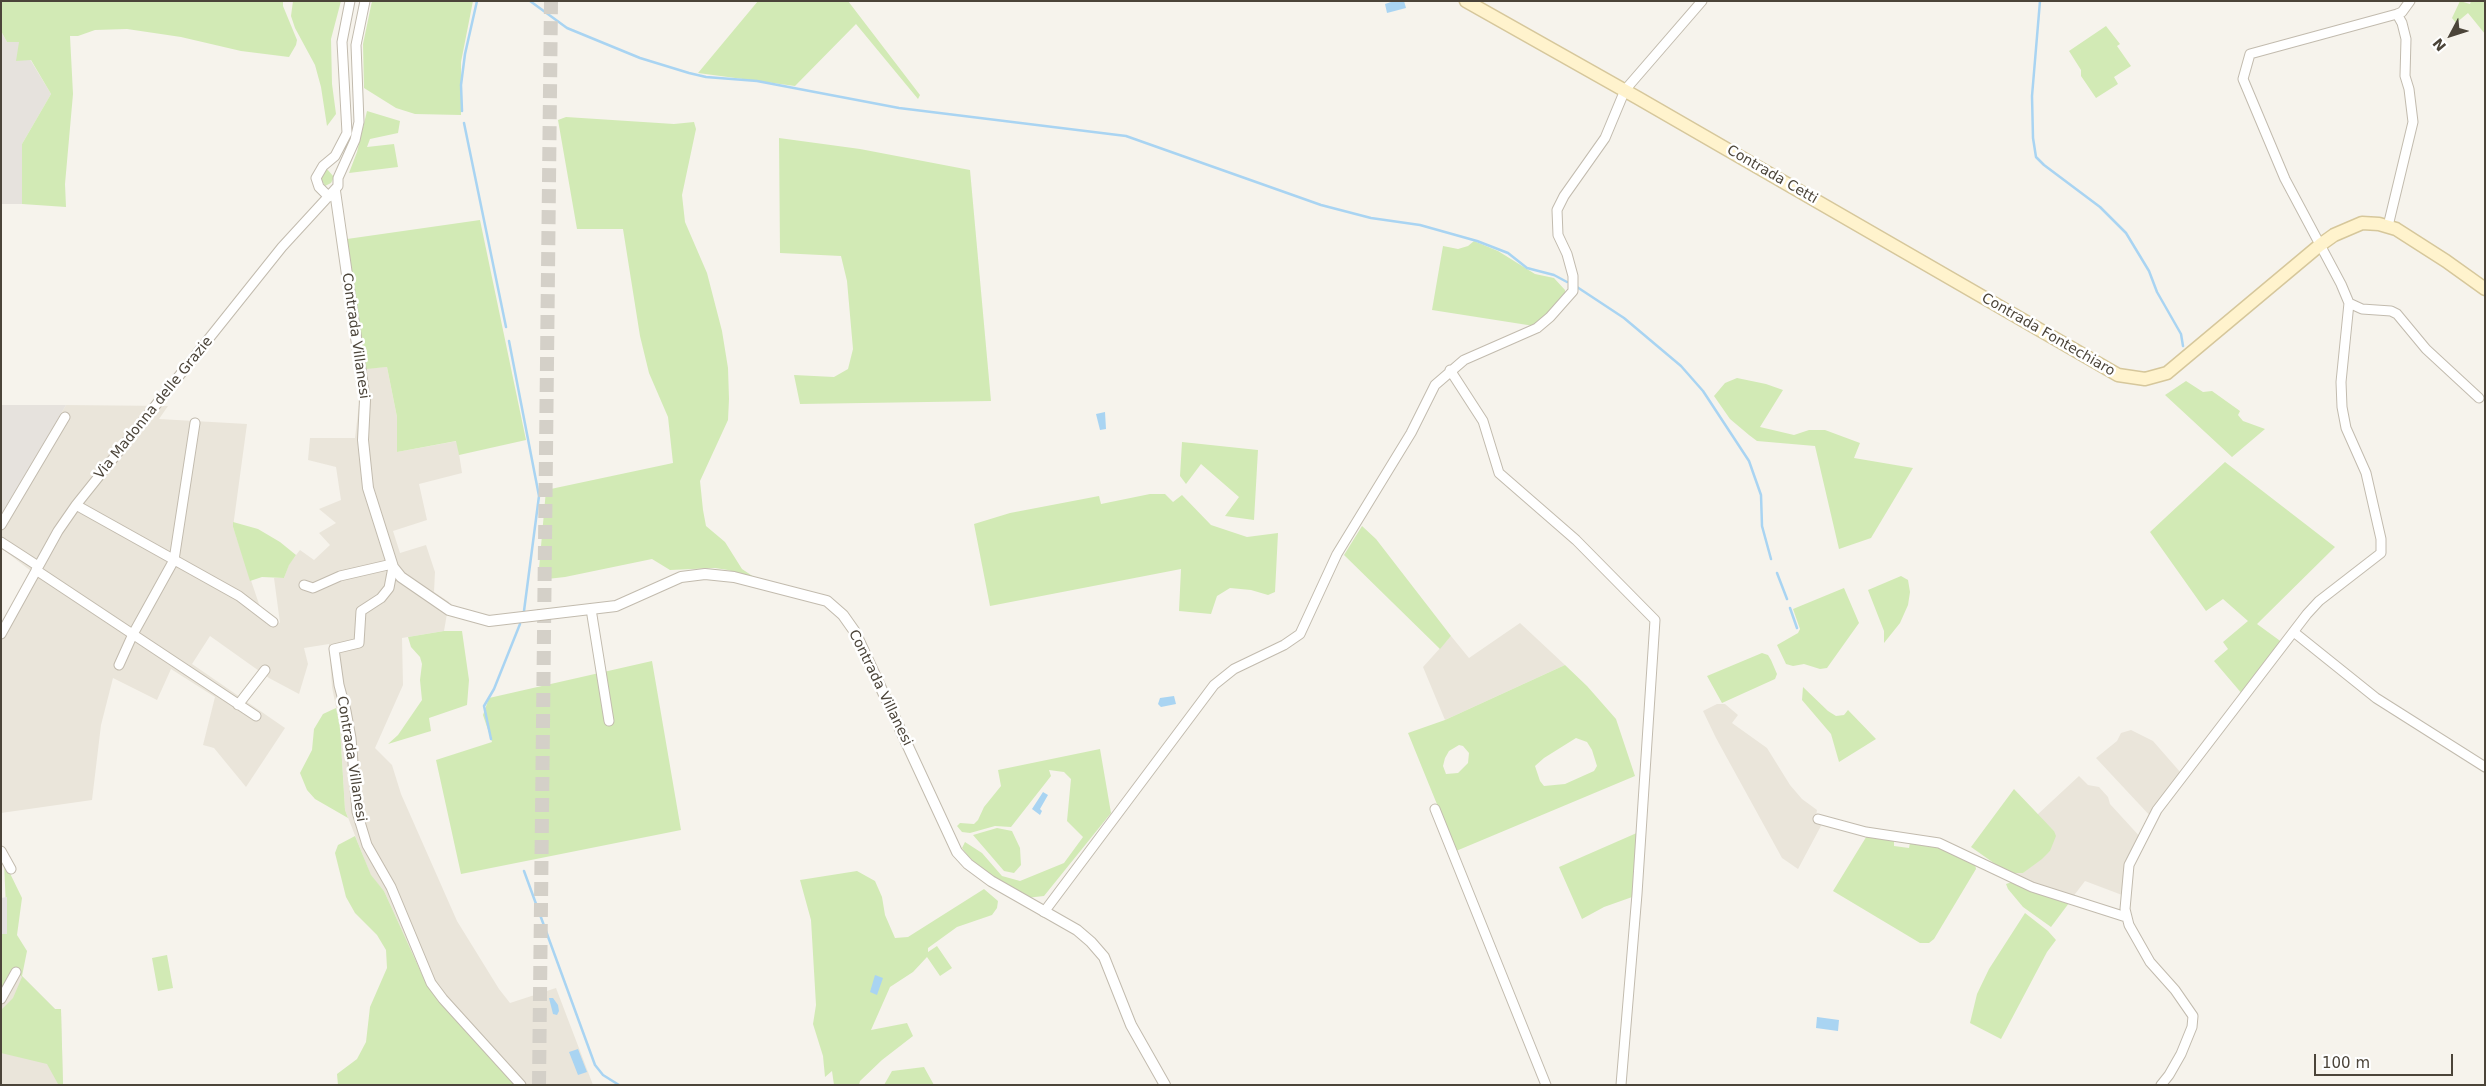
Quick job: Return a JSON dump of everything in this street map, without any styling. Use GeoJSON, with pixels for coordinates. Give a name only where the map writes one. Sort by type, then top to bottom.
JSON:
{"type":"FeatureCollection","features":[{"type":"Feature","properties":{"kind":"main road","name":"Contrada Cetti"},"geometry":{"type":"LineString","coordinates":[[1466,1],[1625,90],[1919,260]]}},
{"type":"Feature","properties":{"kind":"main road","name":"Contrada Fontechiaro"},"geometry":{"type":"LineString","coordinates":[[1919,260],[2118,375],[2144,379],[2167,373],[2334,235],[2357,225],[2370,223],[2388,226],[2415,240],[2485,289]]}},
{"type":"Feature","properties":{"kind":"street"},"geometry":{"type":"LineString","coordinates":[[350,1],[342,42],[346,132],[335,156],[323,166],[316,178],[319,187],[332,194],[338,186],[338,178],[355,140],[359,122],[356,45],[365,1]]}},
{"type":"Feature","properties":{"kind":"street"},"geometry":{"type":"LineString","coordinates":[[1044,912],[1214,686],[1234,669],[1284,646],[1300,634],[1337,554],[1410,433],[1435,385],[1450,370],[1464,360],[1536,328],[1550,318],[1573,291],[1571,269],[1558,235],[1558,210],[1564,196],[1605,138],[1625,90],[1702,1]]}},
{"type":"Feature","properties":{"kind":"street"},"geometry":{"type":"LineString","coordinates":[[2160,1085],[2169,1075],[2181,1054],[2192,1027],[2193,1016],[2176,990],[2150,962],[2136,940],[2126,917],[2126,885],[2129,865],[2157,810],[2319,601],[2381,553],[2382,547],[2366,473],[2346,428],[2342,406],[2341,382],[2349,303],[2341,284],[2284,179],[2246,89],[2243,79],[2246,62],[2250,54],[2259,50],[2397,14],[2402,12],[2410,1]]}},
{"type":"Feature","properties":{"kind":"street"},"geometry":{"type":"LineString","coordinates":[[2388,226],[2413,122],[2405,76],[2406,39],[2402,23],[2397,14]]}},
{"type":"Feature","properties":{"kind":"street"},"geometry":{"type":"LineString","coordinates":[[328,163],[338,178]]}},
{"type":"Feature","properties":{"kind":"street","name":"Via Madonna delle Grazie"},"geometry":{"type":"LineString","coordinates":[[1,634],[37,568],[76,505],[282,246],[332,194]]}},
{"type":"Feature","properties":{"kind":"street","name":"Contrada Villanesi"},"geometry":{"type":"LineString","coordinates":[[332,194],[365,400],[363,440],[368,488],[392,565],[401,577],[449,610],[489,621],[616,606],[682,577],[704,574],[734,577],[828,601],[843,615],[855,632],[957,852],[968,864],[991,881],[1076,930],[1091,942],[1104,957],[1131,1025],[1165,1085]]}},
{"type":"Feature","properties":{"kind":"street"},"geometry":{"type":"LineString","coordinates":[[2349,303],[2362,309],[2391,311],[2397,314],[2426,349],[2479,398]]}},
{"type":"Feature","properties":{"kind":"street"},"geometry":{"type":"LineString","coordinates":[[1450,370],[1482,421],[1499,472],[1576,540],[1654,620],[1638,894],[1620,1085]]}},
{"type":"Feature","properties":{"kind":"street"},"geometry":{"type":"LineString","coordinates":[[1,524],[65,417]]}},
{"type":"Feature","properties":{"kind":"street"},"geometry":{"type":"LineString","coordinates":[[119,665],[133,634],[174,560],[196,423]]}},
{"type":"Feature","properties":{"kind":"street"},"geometry":{"type":"LineString","coordinates":[[76,505],[239,596],[274,622]]}},
{"type":"Feature","properties":{"kind":"street"},"geometry":{"type":"LineString","coordinates":[[1,542],[133,634],[256,716]]}},
{"type":"Feature","properties":{"kind":"street"},"geometry":{"type":"LineString","coordinates":[[304,585],[313,588],[340,576],[392,565]]}},
{"type":"Feature","properties":{"kind":"street","name":"Contrada Villanesi"},"geometry":{"type":"LineString","coordinates":[[392,565],[389,588],[381,598],[362,611],[359,643],[334,649],[339,685],[351,738],[357,812],[366,845],[395,895],[431,983],[443,999],[521,1085]]}},
{"type":"Feature","properties":{"kind":"street"},"geometry":{"type":"LineString","coordinates":[[591,609],[609,721]]}},
{"type":"Feature","properties":{"kind":"street"},"geometry":{"type":"LineString","coordinates":[[2295,633],[2376,698],[2485,766]]}},
{"type":"Feature","properties":{"kind":"street"},"geometry":{"type":"LineString","coordinates":[[238,705],[265,670]]}},
{"type":"Feature","properties":{"kind":"street"},"geometry":{"type":"LineString","coordinates":[[1435,809],[1546,1085]]}},
{"type":"Feature","properties":{"kind":"street"},"geometry":{"type":"LineString","coordinates":[[1818,819],[1866,832],[1939,843],[2032,887],[2126,917]]}},
{"type":"Feature","properties":{"kind":"street"},"geometry":{"type":"LineString","coordinates":[[1,851],[11,869]]}},
{"type":"Feature","properties":{"kind":"street"},"geometry":{"type":"LineString","coordinates":[[1,999],[16,972]]}},
{"type":"Feature","properties":{"kind":"shaded area"},"geometry":{"type":"Polygon","coordinates":[[[1,31],[7,42],[19,41],[51,94],[22,144],[22,204],[2,204],[1,214],[1,31]]]}},
{"type":"Feature","properties":{"kind":"shaded area"},"geometry":{"type":"Polygon","coordinates":[[[387,367],[397,417],[397,452],[457,441],[462,473],[419,484],[427,520],[393,531],[400,553],[426,545],[435,572],[434,592],[449,602],[444,631],[402,638],[403,685],[375,748],[392,765],[401,794],[457,921],[499,989],[510,1003],[556,988],[593,1085],[515,1085],[450,1014],[425,981],[384,891],[371,876],[345,810],[340,727],[332,687],[329,644],[304,648],[308,664],[299,694],[269,678],[210,636],[192,664],[285,728],[246,787],[214,748],[203,745],[215,697],[171,669],[157,700],[113,678],[101,725],[92,800],[1,813],[1,629],[31,571],[1,548],[1,516],[66,405],[168,406],[159,419],[247,424],[233,527],[262,613],[280,623],[274,578],[284,578],[289,564],[300,550],[314,560],[330,545],[319,533],[336,523],[319,509],[341,500],[336,467],[308,460],[310,438],[355,438],[359,404],[354,369],[387,367]]]}},
{"type":"Feature","properties":{"kind":"shaded area"},"geometry":{"type":"Polygon","coordinates":[[[1,405],[66,405],[1,516],[1,405]]]}},
{"type":"Feature","properties":{"kind":"shaded area"},"geometry":{"type":"Polygon","coordinates":[[[1520,623],[1565,665],[1445,720],[1423,667],[1451,636],[1469,658],[1520,623]]]}},
{"type":"Feature","properties":{"kind":"shaded area"},"geometry":{"type":"Polygon","coordinates":[[[1717,704],[1725,704],[1738,715],[1732,723],[1767,748],[1790,785],[1802,799],[1817,810],[1815,822],[1822,824],[1798,869],[1782,858],[1716,738],[1703,711],[1717,704]]]}},
{"type":"Feature","properties":{"kind":"shaded area"},"geometry":{"type":"Polygon","coordinates":[[[2131,730],[2153,741],[2181,773],[2153,819],[2096,758],[2117,741],[2121,733],[2131,730]]]}},
{"type":"Feature","properties":{"kind":"shaded area"},"geometry":{"type":"Polygon","coordinates":[[[2079,776],[2088,785],[2099,787],[2108,797],[2110,804],[2142,839],[2122,895],[2085,881],[2072,898],[2008,873],[2023,873],[2050,851],[2054,831],[2037,815],[2079,776]]]}},
{"type":"Feature","properties":{"kind":"shaded area"},"geometry":{"type":"Polygon","coordinates":[[[7,897],[7,934],[1,934],[1,898],[7,897]]]}},
{"type":"Feature","properties":{"kind":"shaded area"},"geometry":{"type":"Polygon","coordinates":[[[1,951],[22,976],[55,1009],[61,1009],[63,1085],[1,1085],[1,951]]]}},
{"type":"Feature","properties":{"kind":"green space"},"geometry":{"type":"Polygon","coordinates":[[[1,1],[283,1],[283,6],[297,40],[289,57],[241,51],[181,37],[127,29],[95,30],[78,36],[70,36],[73,94],[65,184],[66,207],[22,204],[22,144],[51,94],[31,60],[16,61],[19,42],[7,42],[1,31],[1,1]]]}},
{"type":"Feature","properties":{"kind":"green space"},"geometry":{"type":"Polygon","coordinates":[[[293,1],[341,1],[331,39],[332,84],[336,114],[327,126],[321,87],[315,65],[295,28],[291,16],[293,1]]]}},
{"type":"Feature","properties":{"kind":"green space"},"geometry":{"type":"Polygon","coordinates":[[[372,1],[473,1],[461,62],[461,115],[415,114],[396,108],[364,88],[363,44],[372,1]]]}},
{"type":"Feature","properties":{"kind":"green space"},"geometry":{"type":"Polygon","coordinates":[[[758,1],[848,1],[920,95],[918,99],[856,24],[795,86],[698,73],[758,1]]]}},
{"type":"Feature","properties":{"kind":"green space"},"geometry":{"type":"Polygon","coordinates":[[[2460,1],[2470,4],[2471,1],[2485,1],[2485,34],[2468,13],[2456,23],[2452,18],[2460,1]]]}},
{"type":"Feature","properties":{"kind":"green space"},"geometry":{"type":"Polygon","coordinates":[[[2106,26],[2120,44],[2117,46],[2131,66],[2114,77],[2118,84],[2096,98],[2081,76],[2081,70],[2069,51],[2106,26]]]}},
{"type":"Feature","properties":{"kind":"green space"},"geometry":{"type":"Polygon","coordinates":[[[367,111],[400,121],[398,133],[370,139],[367,147],[394,144],[398,167],[349,173],[357,152],[367,111]]]}},
{"type":"Feature","properties":{"kind":"green space"},"geometry":{"type":"Polygon","coordinates":[[[566,117],[674,124],[694,122],[696,129],[682,195],[685,222],[707,273],[722,331],[728,368],[729,399],[728,420],[700,481],[703,510],[706,526],[725,542],[742,569],[760,581],[728,570],[715,568],[670,570],[652,559],[565,577],[538,580],[546,490],[673,463],[668,417],[649,373],[640,336],[623,229],[577,229],[558,120],[566,117]]]}},
{"type":"Feature","properties":{"kind":"green space"},"geometry":{"type":"Polygon","coordinates":[[[779,138],[860,149],[970,170],[991,401],[800,404],[794,375],[834,377],[848,369],[853,349],[847,281],[841,256],[780,253],[779,138]]]}},
{"type":"Feature","properties":{"kind":"green space"},"geometry":{"type":"Polygon","coordinates":[[[326,168],[334,177],[331,183],[325,186],[319,175],[326,168]]]}},
{"type":"Feature","properties":{"kind":"green space"},"geometry":{"type":"Polygon","coordinates":[[[480,220],[526,440],[459,455],[456,441],[397,452],[397,417],[387,367],[366,369],[347,239],[480,220]]]}},
{"type":"Feature","properties":{"kind":"green space"},"geometry":{"type":"Polygon","coordinates":[[[1474,241],[1498,251],[1535,274],[1554,278],[1565,290],[1565,299],[1534,326],[1432,310],[1443,246],[1458,249],[1468,246],[1474,241]]]}},
{"type":"Feature","properties":{"kind":"green space"},"geometry":{"type":"Polygon","coordinates":[[[1737,378],[1766,384],[1783,390],[1760,427],[1794,435],[1809,430],[1825,430],[1860,443],[1854,458],[1913,468],[1871,538],[1839,549],[1815,446],[1757,441],[1730,419],[1714,396],[1725,383],[1737,378]]]}},
{"type":"Feature","properties":{"kind":"green space"},"geometry":{"type":"Polygon","coordinates":[[[2186,381],[2203,392],[2212,391],[2240,411],[2238,415],[2243,421],[2265,429],[2232,457],[2165,395],[2186,381]]]}},
{"type":"Feature","properties":{"kind":"green space"},"geometry":{"type":"Polygon","coordinates":[[[1182,442],[1258,450],[1254,520],[1225,516],[1239,497],[1201,464],[1186,484],[1180,476],[1182,442]]]}},
{"type":"Feature","properties":{"kind":"green space"},"geometry":{"type":"Polygon","coordinates":[[[2225,462],[2335,547],[2257,624],[2283,643],[2243,695],[2214,661],[2228,649],[2223,642],[2248,621],[2223,599],[2206,611],[2150,532],[2225,462]]]}},
{"type":"Feature","properties":{"kind":"green space"},"geometry":{"type":"Polygon","coordinates":[[[1150,494],[1165,494],[1173,502],[1182,495],[1211,525],[1247,537],[1278,533],[1275,592],[1268,595],[1251,590],[1230,588],[1217,596],[1211,614],[1179,611],[1181,569],[990,606],[974,524],[1010,513],[1099,496],[1101,504],[1150,494]]]}},
{"type":"Feature","properties":{"kind":"green space"},"geometry":{"type":"Polygon","coordinates":[[[233,522],[258,529],[280,542],[296,555],[289,565],[284,578],[262,577],[250,581],[233,522]]]}},
{"type":"Feature","properties":{"kind":"green space"},"geometry":{"type":"Polygon","coordinates":[[[1362,526],[1376,539],[1451,636],[1440,649],[1344,555],[1362,526]]]}},
{"type":"Feature","properties":{"kind":"green space"},"geometry":{"type":"Polygon","coordinates":[[[1901,576],[1908,580],[1910,592],[1908,605],[1900,623],[1884,643],[1884,631],[1868,590],[1901,576]]]}},
{"type":"Feature","properties":{"kind":"green space"},"geometry":{"type":"Polygon","coordinates":[[[1844,588],[1859,623],[1827,668],[1820,669],[1804,664],[1793,666],[1786,664],[1777,645],[1798,633],[1800,629],[1793,609],[1844,588]]]}},
{"type":"Feature","properties":{"kind":"green space"},"geometry":{"type":"Polygon","coordinates":[[[444,631],[462,631],[469,680],[467,705],[429,718],[431,731],[388,744],[398,735],[422,700],[420,680],[422,664],[420,657],[411,647],[408,637],[444,631]]]}},
{"type":"Feature","properties":{"kind":"green space"},"geometry":{"type":"Polygon","coordinates":[[[1762,653],[1768,655],[1771,660],[1777,674],[1775,679],[1722,703],[1707,676],[1762,653]]]}},
{"type":"Feature","properties":{"kind":"green space"},"geometry":{"type":"Polygon","coordinates":[[[652,661],[681,830],[461,874],[436,760],[492,742],[483,715],[489,698],[652,661]]]}},
{"type":"Feature","properties":{"kind":"green space"},"geometry":{"type":"Polygon","coordinates":[[[1565,665],[1587,686],[1616,719],[1635,776],[1456,851],[1408,733],[1445,720],[1565,665]],[[1576,738],[1544,758],[1535,766],[1540,781],[1544,786],[1565,784],[1594,771],[1597,766],[1592,750],[1587,742],[1576,738]],[[1459,745],[1449,751],[1445,758],[1443,766],[1446,774],[1458,773],[1468,763],[1469,753],[1463,746],[1459,745]]]}},
{"type":"Feature","properties":{"kind":"green space"},"geometry":{"type":"Polygon","coordinates":[[[1803,687],[1828,711],[1836,716],[1844,715],[1848,710],[1876,739],[1839,762],[1831,734],[1802,700],[1803,687]]]}},
{"type":"Feature","properties":{"kind":"green space"},"geometry":{"type":"Polygon","coordinates":[[[336,708],[340,727],[345,810],[348,818],[315,799],[307,790],[300,773],[312,750],[314,729],[323,714],[336,708]]]}},
{"type":"Feature","properties":{"kind":"green space"},"geometry":{"type":"Polygon","coordinates":[[[1100,749],[1111,813],[1044,896],[1026,898],[990,877],[968,856],[962,848],[965,842],[982,853],[1002,876],[1020,881],[1064,863],[1083,837],[1067,821],[1071,779],[1064,772],[1049,770],[1051,776],[1011,827],[995,826],[970,833],[962,832],[957,826],[960,823],[974,824],[978,820],[984,807],[1001,786],[998,770],[1100,749]]]}},
{"type":"Feature","properties":{"kind":"green space"},"geometry":{"type":"Polygon","coordinates":[[[2014,789],[2054,831],[2056,836],[2050,851],[2023,873],[2008,873],[1971,847],[2014,789]]]}},
{"type":"Feature","properties":{"kind":"green space"},"geometry":{"type":"Polygon","coordinates":[[[997,828],[1012,831],[1020,848],[1021,865],[1014,873],[1004,871],[973,835],[997,828]]]}},
{"type":"Feature","properties":{"kind":"green space"},"geometry":{"type":"Polygon","coordinates":[[[1639,832],[1635,896],[1604,907],[1582,919],[1559,867],[1639,832]]]}},
{"type":"Feature","properties":{"kind":"green space"},"geometry":{"type":"Polygon","coordinates":[[[1868,834],[1894,840],[1894,846],[1909,848],[1910,843],[1935,846],[1975,864],[1976,869],[1934,939],[1929,943],[1920,943],[1833,891],[1868,834]]]}},
{"type":"Feature","properties":{"kind":"green space"},"geometry":{"type":"Polygon","coordinates":[[[355,836],[371,875],[384,891],[425,981],[450,1014],[515,1085],[338,1085],[337,1074],[357,1059],[366,1042],[370,1007],[387,968],[386,950],[377,935],[355,913],[346,897],[335,853],[338,845],[355,836]]]}},
{"type":"Feature","properties":{"kind":"green space"},"geometry":{"type":"Polygon","coordinates":[[[4,861],[22,898],[17,935],[27,951],[22,976],[55,1009],[61,1009],[63,1084],[58,1084],[47,1064],[1,1053],[1,1010],[13,998],[22,977],[13,967],[1,992],[1,934],[7,933],[4,861]]]}},
{"type":"Feature","properties":{"kind":"green space"},"geometry":{"type":"Polygon","coordinates":[[[857,871],[875,881],[882,897],[885,915],[895,938],[908,937],[984,889],[998,901],[997,908],[992,915],[957,927],[928,948],[928,952],[937,946],[952,968],[940,976],[927,957],[913,972],[890,987],[871,1030],[907,1023],[913,1036],[882,1060],[860,1081],[859,1085],[834,1085],[832,1071],[825,1077],[823,1056],[813,1024],[816,1005],[811,920],[800,880],[857,871]]]}},
{"type":"Feature","properties":{"kind":"green space"},"geometry":{"type":"Polygon","coordinates":[[[2012,882],[2069,903],[2051,927],[2023,907],[2008,889],[2006,884],[2012,882]]]}},
{"type":"Feature","properties":{"kind":"green space"},"geometry":{"type":"Polygon","coordinates":[[[2025,913],[2048,931],[2056,940],[2047,952],[2001,1039],[1970,1023],[1977,994],[1989,969],[2025,913]]]}},
{"type":"Feature","properties":{"kind":"green space"},"geometry":{"type":"Polygon","coordinates":[[[167,955],[173,988],[158,991],[152,958],[167,955]]]}},
{"type":"Feature","properties":{"kind":"green space"},"geometry":{"type":"Polygon","coordinates":[[[924,1067],[934,1085],[884,1085],[892,1071],[924,1067]]]}},
{"type":"Feature","properties":{"kind":"water"},"geometry":{"type":"Polygon","coordinates":[[[1394,1],[1404,1],[1406,8],[1387,13],[1385,4],[1394,1]]]}},
{"type":"Feature","properties":{"kind":"water"},"geometry":{"type":"Polygon","coordinates":[[[1105,412],[1106,429],[1100,430],[1096,414],[1105,412]]]}},
{"type":"Feature","properties":{"kind":"water"},"geometry":{"type":"Polygon","coordinates":[[[1174,696],[1176,704],[1161,707],[1158,704],[1160,698],[1174,696]]]}},
{"type":"Feature","properties":{"kind":"water"},"geometry":{"type":"Polygon","coordinates":[[[1043,792],[1048,795],[1040,809],[1042,811],[1040,815],[1032,809],[1043,792]]]}},
{"type":"Feature","properties":{"kind":"water"},"geometry":{"type":"Polygon","coordinates":[[[875,975],[883,978],[877,995],[870,992],[875,975]]]}},
{"type":"Feature","properties":{"kind":"water"},"geometry":{"type":"Polygon","coordinates":[[[549,998],[553,998],[558,1005],[559,1011],[557,1015],[553,1014],[549,998]]]}},
{"type":"Feature","properties":{"kind":"water"},"geometry":{"type":"Polygon","coordinates":[[[1817,1017],[1839,1020],[1838,1031],[1816,1028],[1817,1017]]]}},
{"type":"Feature","properties":{"kind":"water"},"geometry":{"type":"Polygon","coordinates":[[[578,1049],[587,1072],[578,1075],[569,1052],[578,1049]]]}},
{"type":"Feature","properties":{"kind":"waterway"},"geometry":{"type":"LineString","coordinates":[[462,111],[461,85],[465,54],[477,1]]}},
{"type":"Feature","properties":{"kind":"waterway"},"geometry":{"type":"LineString","coordinates":[[530,1],[567,28],[640,58],[689,73],[706,77],[757,81],[899,108],[1126,136],[1321,205],[1371,218],[1420,225],[1477,241],[1508,253],[1527,268],[1554,275],[1567,282]]}},
{"type":"Feature","properties":{"kind":"waterway"},"geometry":{"type":"LineString","coordinates":[[2040,1],[2032,96],[2033,138],[2036,157],[2100,207],[2126,233],[2149,271],[2157,292],[2181,334],[2183,346]]}},
{"type":"Feature","properties":{"kind":"waterway"},"geometry":{"type":"LineString","coordinates":[[464,123],[506,327]]}},
{"type":"Feature","properties":{"kind":"waterway"},"geometry":{"type":"LineString","coordinates":[[1577,287],[1624,318],[1681,366],[1703,391],[1749,461],[1761,495],[1762,526],[1771,559]]}},
{"type":"Feature","properties":{"kind":"waterway"},"geometry":{"type":"LineString","coordinates":[[509,341],[539,496],[524,611]]}},
{"type":"Feature","properties":{"kind":"waterway"},"geometry":{"type":"LineString","coordinates":[[1777,573],[1787,599]]}},
{"type":"Feature","properties":{"kind":"waterway"},"geometry":{"type":"LineString","coordinates":[[1790,608],[1797,628]]}},
{"type":"Feature","properties":{"kind":"waterway"},"geometry":{"type":"LineString","coordinates":[[491,739],[484,706],[494,689],[520,624]]}},
{"type":"Feature","properties":{"kind":"waterway"},"geometry":{"type":"LineString","coordinates":[[524,871],[595,1065],[603,1075],[619,1085]]}},
{"type":"Feature","properties":{"kind":"tunnel"},"geometry":{"type":"LineString","coordinates":[[539,1085],[551,1]]}}]}
